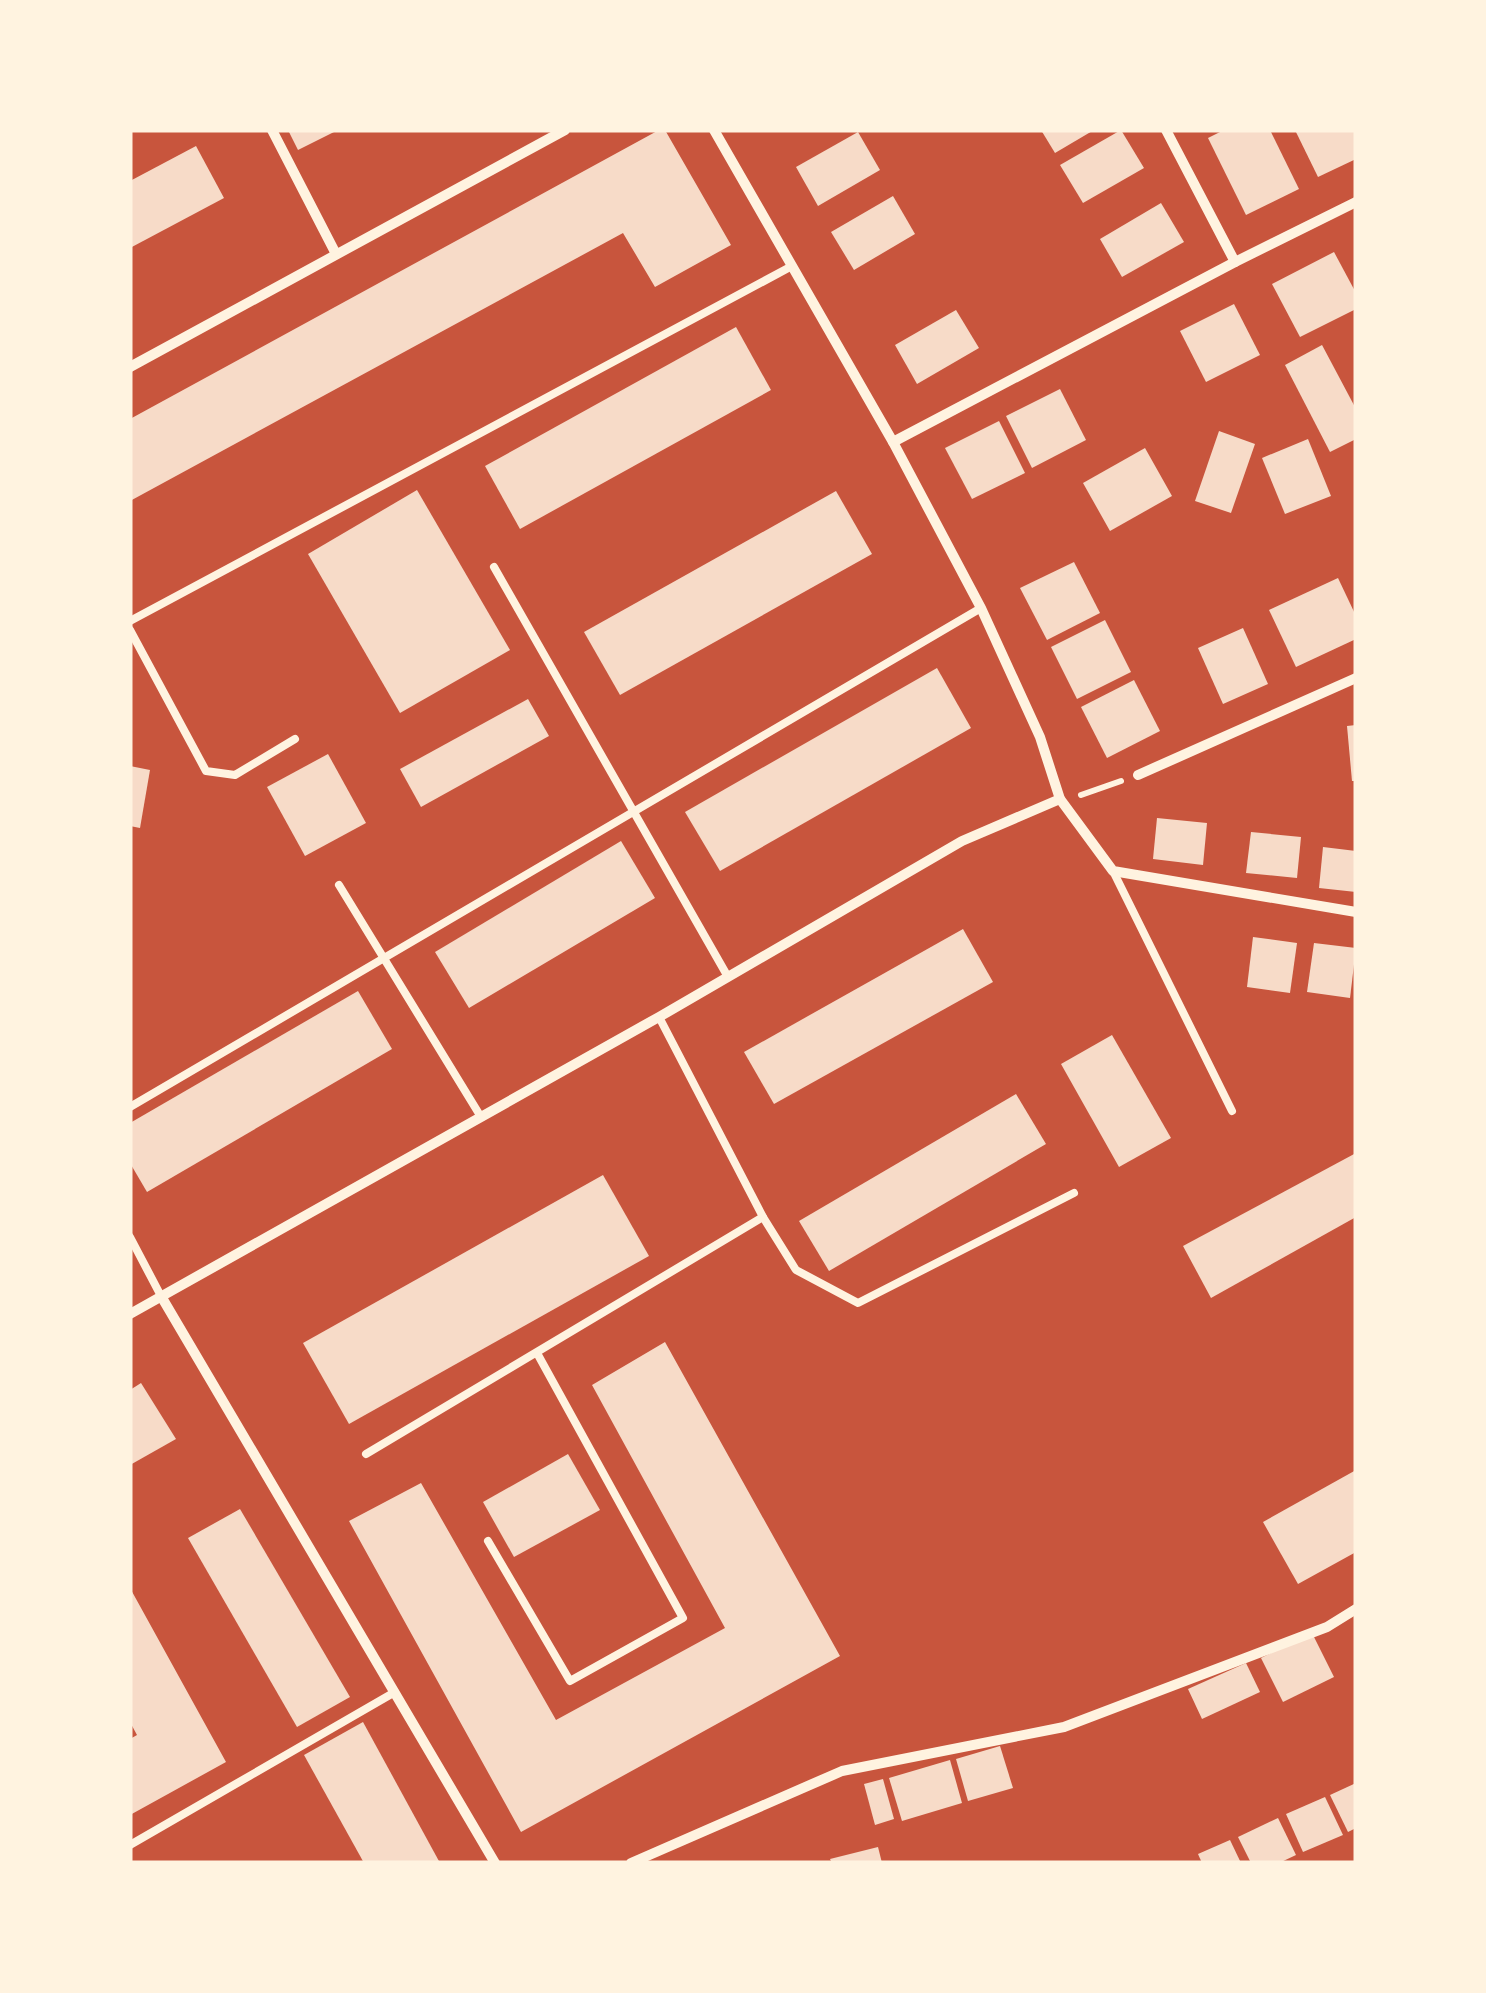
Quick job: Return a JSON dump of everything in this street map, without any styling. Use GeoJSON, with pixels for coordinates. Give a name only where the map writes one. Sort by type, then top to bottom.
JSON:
{"type":"FeatureCollection","features":[{"type":"Feature","properties":{"kind":"street"},"geometry":{"type":"LineString","coordinates":[[272,130],[336,254]]}},
{"type":"Feature","properties":{"kind":"street"},"geometry":{"type":"LineString","coordinates":[[130,367],[564,130]]}},
{"type":"Feature","properties":{"kind":"street"},"geometry":{"type":"LineString","coordinates":[[714,130],[893,442],[981,608],[1040,737],[1060,799],[1113,871],[1356,912]]}},
{"type":"Feature","properties":{"kind":"street"},"geometry":{"type":"LineString","coordinates":[[1166,130],[1235,262]]}},
{"type":"Feature","properties":{"kind":"street"},"geometry":{"type":"LineString","coordinates":[[893,442],[1356,202]]}},
{"type":"Feature","properties":{"kind":"street"},"geometry":{"type":"LineString","coordinates":[[1138,775],[1356,678]]}},
{"type":"Feature","properties":{"kind":"street"},"geometry":{"type":"LineString","coordinates":[[130,1314],[659,1017],[962,841],[1060,799]]}},
{"type":"Feature","properties":{"kind":"street"},"geometry":{"type":"LineString","coordinates":[[162,1296],[495,1863]]}},
{"type":"Feature","properties":{"kind":"street"},"geometry":{"type":"LineString","coordinates":[[631,1863],[842,1771],[1064,1727],[1327,1626],[1356,1608]]}},
{"type":"Feature","properties":{"kind":"lane"},"geometry":{"type":"LineString","coordinates":[[130,621],[792,266]]}},
{"type":"Feature","properties":{"kind":"lane"},"geometry":{"type":"LineString","coordinates":[[494,567],[728,977]]}},
{"type":"Feature","properties":{"kind":"lane"},"geometry":{"type":"LineString","coordinates":[[130,1108],[981,608]]}},
{"type":"Feature","properties":{"kind":"lane"},"geometry":{"type":"LineString","coordinates":[[130,630],[206,771],[236,774],[295,740]]}},
{"type":"Feature","properties":{"kind":"lane"},"geometry":{"type":"LineString","coordinates":[[1113,871],[1232,1111]]}},
{"type":"Feature","properties":{"kind":"lane"},"geometry":{"type":"LineString","coordinates":[[339,885],[481,1117]]}},
{"type":"Feature","properties":{"kind":"lane"},"geometry":{"type":"LineString","coordinates":[[659,1017],[763,1218],[796,1270],[858,1303],[1074,1192]]}},
{"type":"Feature","properties":{"kind":"lane"},"geometry":{"type":"LineString","coordinates":[[366,1454],[763,1218]]}},
{"type":"Feature","properties":{"kind":"lane"},"geometry":{"type":"LineString","coordinates":[[130,1237],[162,1296]]}},
{"type":"Feature","properties":{"kind":"lane"},"geometry":{"type":"LineString","coordinates":[[488,1541],[570,1681],[683,1618],[537,1352]]}},
{"type":"Feature","properties":{"kind":"lane"},"geometry":{"type":"LineString","coordinates":[[130,1845],[394,1692]]}},
{"type":"Feature","properties":{"kind":"path"},"geometry":{"type":"LineString","coordinates":[[1060,799],[1091,793],[1138,775]]}},
{"type":"Feature","properties":{"kind":"building"},"geometry":{"type":"Polygon","coordinates":[[[288,130],[338,130],[298,150],[288,130]]]}},
{"type":"Feature","properties":{"kind":"building"},"geometry":{"type":"Polygon","coordinates":[[[665,130],[731,245],[655,287],[623,233],[130,501],[130,419],[665,130]]]}},
{"type":"Feature","properties":{"kind":"building"},"geometry":{"type":"Polygon","coordinates":[[[1041,130],[1094,130],[1055,153],[1041,130]]]}},
{"type":"Feature","properties":{"kind":"building"},"geometry":{"type":"Polygon","coordinates":[[[1121,130],[1144,168],[1083,203],[1060,165],[1121,130]]]}},
{"type":"Feature","properties":{"kind":"building"},"geometry":{"type":"Polygon","coordinates":[[[1224,130],[1270,130],[1299,189],[1246,215],[1208,138],[1224,130]]]}},
{"type":"Feature","properties":{"kind":"building"},"geometry":{"type":"Polygon","coordinates":[[[1295,130],[1354,130],[1356,159],[1318,177],[1295,130]]]}},
{"type":"Feature","properties":{"kind":"building"},"geometry":{"type":"Polygon","coordinates":[[[858,132],[880,170],[818,206],[796,167],[858,132]]]}},
{"type":"Feature","properties":{"kind":"building"},"geometry":{"type":"Polygon","coordinates":[[[196,146],[224,198],[130,248],[130,181],[196,146]]]}},
{"type":"Feature","properties":{"kind":"building"},"geometry":{"type":"Polygon","coordinates":[[[893,196],[915,234],[854,270],[831,232],[893,196]]]}},
{"type":"Feature","properties":{"kind":"building"},"geometry":{"type":"Polygon","coordinates":[[[1161,203],[1184,242],[1122,277],[1100,239],[1161,203]]]}},
{"type":"Feature","properties":{"kind":"building"},"geometry":{"type":"Polygon","coordinates":[[[1334,252],[1356,293],[1356,309],[1300,337],[1272,284],[1334,252]]]}},
{"type":"Feature","properties":{"kind":"building"},"geometry":{"type":"Polygon","coordinates":[[[1234,304],[1260,355],[1206,382],[1180,331],[1234,304]]]}},
{"type":"Feature","properties":{"kind":"building"},"geometry":{"type":"Polygon","coordinates":[[[956,310],[979,348],[917,384],[895,345],[956,310]]]}},
{"type":"Feature","properties":{"kind":"building"},"geometry":{"type":"Polygon","coordinates":[[[736,327],[771,390],[520,529],[485,466],[736,327]]]}},
{"type":"Feature","properties":{"kind":"building"},"geometry":{"type":"Polygon","coordinates":[[[1322,345],[1356,409],[1356,439],[1330,452],[1285,365],[1322,345]]]}},
{"type":"Feature","properties":{"kind":"building"},"geometry":{"type":"Polygon","coordinates":[[[1060,389],[1086,440],[1032,468],[1006,416],[1060,389]]]}},
{"type":"Feature","properties":{"kind":"building"},"geometry":{"type":"Polygon","coordinates":[[[999,421],[1025,473],[972,499],[945,448],[999,421]]]}},
{"type":"Feature","properties":{"kind":"building"},"geometry":{"type":"Polygon","coordinates":[[[1219,431],[1255,444],[1231,513],[1195,501],[1219,431]]]}},
{"type":"Feature","properties":{"kind":"building"},"geometry":{"type":"Polygon","coordinates":[[[1308,439],[1331,496],[1285,514],[1262,458],[1308,439]]]}},
{"type":"Feature","properties":{"kind":"building"},"geometry":{"type":"Polygon","coordinates":[[[1145,448],[1172,496],[1110,531],[1083,483],[1145,448]]]}},
{"type":"Feature","properties":{"kind":"building"},"geometry":{"type":"Polygon","coordinates":[[[417,490],[510,650],[400,713],[308,554],[417,490]]]}},
{"type":"Feature","properties":{"kind":"building"},"geometry":{"type":"Polygon","coordinates":[[[836,491],[872,554],[620,695],[584,632],[836,491]]]}},
{"type":"Feature","properties":{"kind":"building"},"geometry":{"type":"Polygon","coordinates":[[[1074,562],[1100,613],[1047,640],[1020,588],[1074,562]]]}},
{"type":"Feature","properties":{"kind":"building"},"geometry":{"type":"Polygon","coordinates":[[[1338,578],[1356,616],[1356,639],[1296,667],[1269,610],[1338,578]]]}},
{"type":"Feature","properties":{"kind":"building"},"geometry":{"type":"Polygon","coordinates":[[[1105,620],[1131,672],[1077,699],[1051,647],[1105,620]]]}},
{"type":"Feature","properties":{"kind":"building"},"geometry":{"type":"Polygon","coordinates":[[[1243,628],[1268,684],[1223,704],[1198,648],[1243,628]]]}},
{"type":"Feature","properties":{"kind":"building"},"geometry":{"type":"Polygon","coordinates":[[[937,668],[971,728],[720,871],[685,812],[937,668]]]}},
{"type":"Feature","properties":{"kind":"building"},"geometry":{"type":"Polygon","coordinates":[[[1134,680],[1160,731],[1107,758],[1081,707],[1134,680]]]}},
{"type":"Feature","properties":{"kind":"building"},"geometry":{"type":"Polygon","coordinates":[[[528,699],[549,736],[421,807],[400,769],[528,699]]]}},
{"type":"Feature","properties":{"kind":"building"},"geometry":{"type":"Polygon","coordinates":[[[1356,725],[1356,781],[1352,781],[1347,726],[1356,725]]]}},
{"type":"Feature","properties":{"kind":"building"},"geometry":{"type":"Polygon","coordinates":[[[328,754],[366,823],[305,856],[267,787],[328,754]]]}},
{"type":"Feature","properties":{"kind":"building"},"geometry":{"type":"Polygon","coordinates":[[[130,766],[150,770],[140,828],[130,826],[130,766]]]}},
{"type":"Feature","properties":{"kind":"building"},"geometry":{"type":"Polygon","coordinates":[[[1157,818],[1207,823],[1203,865],[1153,859],[1157,818]]]}},
{"type":"Feature","properties":{"kind":"building"},"geometry":{"type":"Polygon","coordinates":[[[1251,832],[1301,837],[1297,878],[1246,873],[1251,832]]]}},
{"type":"Feature","properties":{"kind":"building"},"geometry":{"type":"Polygon","coordinates":[[[621,841],[655,898],[469,1008],[435,952],[621,841]]]}},
{"type":"Feature","properties":{"kind":"building"},"geometry":{"type":"Polygon","coordinates":[[[1323,847],[1356,851],[1356,892],[1319,888],[1323,847]]]}},
{"type":"Feature","properties":{"kind":"building"},"geometry":{"type":"Polygon","coordinates":[[[963,929],[993,982],[774,1104],[744,1052],[963,929]]]}},
{"type":"Feature","properties":{"kind":"building"},"geometry":{"type":"Polygon","coordinates":[[[1253,937],[1297,943],[1290,993],[1247,987],[1253,937]]]}},
{"type":"Feature","properties":{"kind":"building"},"geometry":{"type":"Polygon","coordinates":[[[1314,943],[1356,948],[1350,998],[1307,992],[1314,943]]]}},
{"type":"Feature","properties":{"kind":"building"},"geometry":{"type":"Polygon","coordinates":[[[358,991],[392,1049],[147,1192],[130,1163],[130,1123],[358,991]]]}},
{"type":"Feature","properties":{"kind":"building"},"geometry":{"type":"Polygon","coordinates":[[[1112,1035],[1171,1138],[1119,1167],[1061,1064],[1112,1035]]]}},
{"type":"Feature","properties":{"kind":"building"},"geometry":{"type":"Polygon","coordinates":[[[1016,1094],[1046,1144],[829,1271],[799,1221],[1016,1094]]]}},
{"type":"Feature","properties":{"kind":"building"},"geometry":{"type":"Polygon","coordinates":[[[1356,1153],[1356,1217],[1211,1298],[1183,1246],[1356,1153]]]}},
{"type":"Feature","properties":{"kind":"building"},"geometry":{"type":"Polygon","coordinates":[[[603,1175],[649,1256],[349,1424],[303,1343],[603,1175]]]}},
{"type":"Feature","properties":{"kind":"building"},"geometry":{"type":"Polygon","coordinates":[[[665,1342],[840,1656],[521,1832],[349,1521],[421,1483],[556,1720],[725,1628],[592,1385],[665,1342]]]}},
{"type":"Feature","properties":{"kind":"building"},"geometry":{"type":"Polygon","coordinates":[[[141,1383],[176,1439],[130,1465],[130,1390],[141,1383]]]}},
{"type":"Feature","properties":{"kind":"building"},"geometry":{"type":"Polygon","coordinates":[[[568,1454],[600,1510],[514,1557],[483,1502],[568,1454]]]}},
{"type":"Feature","properties":{"kind":"building"},"geometry":{"type":"Polygon","coordinates":[[[1356,1470],[1356,1552],[1298,1584],[1263,1522],[1356,1470]]]}},
{"type":"Feature","properties":{"kind":"building"},"geometry":{"type":"Polygon","coordinates":[[[240,1509],[350,1697],[297,1727],[188,1538],[240,1509]]]}},
{"type":"Feature","properties":{"kind":"building"},"geometry":{"type":"Polygon","coordinates":[[[130,1588],[226,1762],[130,1815],[130,1739],[137,1735],[130,1722],[130,1588]]]}},
{"type":"Feature","properties":{"kind":"building"},"geometry":{"type":"Polygon","coordinates":[[[1312,1633],[1334,1677],[1283,1702],[1261,1658],[1312,1633]]]}},
{"type":"Feature","properties":{"kind":"building"},"geometry":{"type":"Polygon","coordinates":[[[1246,1663],[1260,1692],[1202,1719],[1188,1689],[1246,1663]]]}},
{"type":"Feature","properties":{"kind":"building"},"geometry":{"type":"Polygon","coordinates":[[[363,1722],[440,1863],[364,1863],[304,1755],[363,1722]]]}},
{"type":"Feature","properties":{"kind":"building"},"geometry":{"type":"Polygon","coordinates":[[[1000,1746],[1013,1788],[968,1801],[956,1759],[1000,1746]]]}},
{"type":"Feature","properties":{"kind":"building"},"geometry":{"type":"Polygon","coordinates":[[[950,1760],[962,1803],[902,1821],[889,1778],[950,1760]]]}},
{"type":"Feature","properties":{"kind":"building"},"geometry":{"type":"Polygon","coordinates":[[[883,1779],[894,1819],[875,1825],[864,1784],[883,1779]]]}},
{"type":"Feature","properties":{"kind":"building"},"geometry":{"type":"Polygon","coordinates":[[[1356,1783],[1356,1828],[1348,1832],[1330,1795],[1356,1783]]]}},
{"type":"Feature","properties":{"kind":"building"},"geometry":{"type":"Polygon","coordinates":[[[1325,1797],[1343,1835],[1303,1852],[1286,1814],[1325,1797]]]}},
{"type":"Feature","properties":{"kind":"building"},"geometry":{"type":"Polygon","coordinates":[[[1278,1818],[1296,1855],[1279,1863],[1251,1863],[1238,1837],[1278,1818]]]}},
{"type":"Feature","properties":{"kind":"building"},"geometry":{"type":"Polygon","coordinates":[[[1230,1840],[1241,1863],[1202,1863],[1198,1854],[1230,1840]]]}},
{"type":"Feature","properties":{"kind":"building"},"geometry":{"type":"Polygon","coordinates":[[[878,1847],[882,1863],[832,1863],[830,1859],[878,1847]]]}}]}
